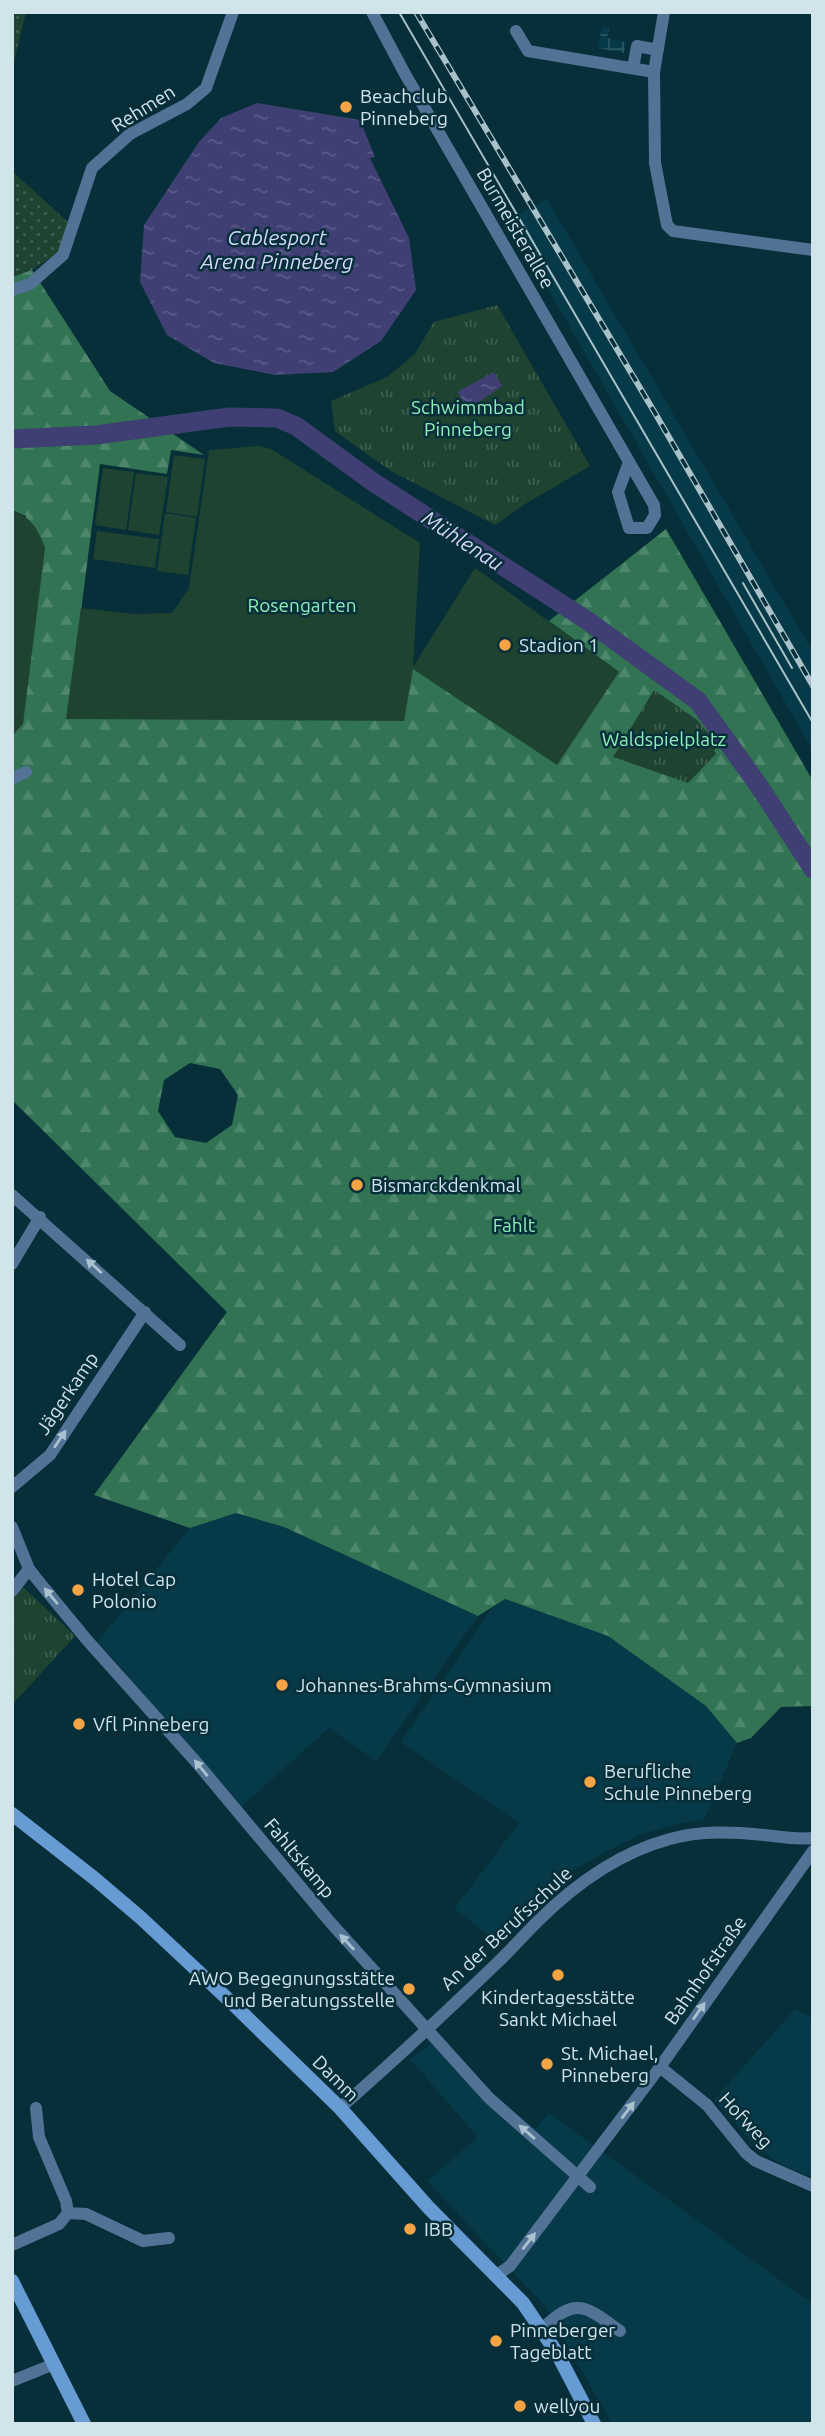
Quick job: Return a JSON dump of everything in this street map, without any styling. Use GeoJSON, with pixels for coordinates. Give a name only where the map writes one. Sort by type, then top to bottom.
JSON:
{"type":"FeatureCollection","features":[{"type":"Feature","properties":{"kind":"main road","name":"Damm"},"geometry":{"type":"LineString","coordinates":[[12,1814],[141,1918],[340,2108],[428,2207],[523,2302],[542,2329],[594,2424]]}},
{"type":"Feature","properties":{"kind":"main road"},"geometry":{"type":"LineString","coordinates":[[12,2281],[84,2424]]}},
{"type":"Feature","properties":{"kind":"street","name":"Rehmen"},"geometry":{"type":"LineString","coordinates":[[12,290],[30,284],[63,256],[93,169],[130,134],[187,104],[206,88],[233,12]]}},
{"type":"Feature","properties":{"kind":"street","name":"Burmeisterallee"},"geometry":{"type":"LineString","coordinates":[[372,12],[405,75],[629,462],[653,505],[655,515],[647,528],[629,528],[618,492],[629,462]]}},
{"type":"Feature","properties":{"kind":"street"},"geometry":{"type":"LineString","coordinates":[[664,12],[654,72],[655,163],[667,225],[680,233],[813,250]]}},
{"type":"Feature","properties":{"kind":"street"},"geometry":{"type":"LineString","coordinates":[[516,31],[528,51],[654,72]]}},
{"type":"Feature","properties":{"kind":"street"},"geometry":{"type":"LineString","coordinates":[[633,68],[637,46],[658,50]]}},
{"type":"Feature","properties":{"kind":"street"},"geometry":{"type":"LineString","coordinates":[[12,779],[26,772]]}},
{"type":"Feature","properties":{"kind":"street"},"geometry":{"type":"LineString","coordinates":[[12,1195],[40,1217],[180,1345]]}},
{"type":"Feature","properties":{"kind":"street"},"geometry":{"type":"LineString","coordinates":[[12,1264],[40,1217]]}},
{"type":"Feature","properties":{"kind":"street","name":"Jägerkamp"},"geometry":{"type":"LineString","coordinates":[[12,1488],[50,1455],[145,1312]]}},
{"type":"Feature","properties":{"kind":"street","name":"Fahltskamp"},"geometry":{"type":"LineString","coordinates":[[12,1527],[29,1569],[330,1922],[496,2106],[590,2187]]}},
{"type":"Feature","properties":{"kind":"street"},"geometry":{"type":"LineString","coordinates":[[12,1591],[29,1569]]}},
{"type":"Feature","properties":{"kind":"street","name":"An der Berufsschule"},"geometry":{"type":"LineString","coordinates":[[340,2108],[499,1962],[554,1905],[583,1881],[614,1861],[639,1849],[673,1838],[705,1833],[734,1832],[813,1838]]}},
{"type":"Feature","properties":{"kind":"street","name":"Bahnhofstraße"},"geometry":{"type":"LineString","coordinates":[[497,2275],[510,2266],[579,2176],[813,1851]]}},
{"type":"Feature","properties":{"kind":"street","name":"Hofweg"},"geometry":{"type":"LineString","coordinates":[[660,2067],[707,2105],[746,2153],[756,2161],[813,2186]]}},
{"type":"Feature","properties":{"kind":"street"},"geometry":{"type":"LineString","coordinates":[[12,2245],[60,2224],[68,2213],[66,2201],[38,2137],[36,2108]]}},
{"type":"Feature","properties":{"kind":"street"},"geometry":{"type":"LineString","coordinates":[[68,2213],[86,2214],[143,2241],[169,2238]]}},
{"type":"Feature","properties":{"kind":"street"},"geometry":{"type":"LineString","coordinates":[[542,2329],[564,2310],[575,2308],[596,2314],[620,2330]]}},
{"type":"Feature","properties":{"kind":"street"},"geometry":{"type":"LineString","coordinates":[[12,2381],[54,2364]]}},
{"type":"Feature","properties":{"kind":"shaded area"},"geometry":{"type":"Polygon","coordinates":[[[602,27],[609,28],[607,38],[626,42],[624,53],[598,48],[602,27]]]}},
{"type":"Feature","properties":{"kind":"shaded area"},"geometry":{"type":"Polygon","coordinates":[[[547,199],[813,652],[813,751],[508,219],[547,199]]]}},
{"type":"Feature","properties":{"kind":"shaded area","name":"Johannes-Brahms-Gymnasium"},"geometry":{"type":"Polygon","coordinates":[[[236,1513],[284,1527],[478,1616],[376,1761],[329,1728],[240,1808],[98,1641],[190,1528],[236,1513]]]}},
{"type":"Feature","properties":{"kind":"shaded area","name":"Berufliche Schule Pinneberg"},"geometry":{"type":"Polygon","coordinates":[[[505,1599],[608,1636],[706,1706],[737,1743],[704,1820],[642,1834],[556,1880],[498,1942],[454,1909],[519,1823],[401,1742],[493,1606],[505,1599]]]}},
{"type":"Feature","properties":{"kind":"shaded area"},"geometry":{"type":"Polygon","coordinates":[[[795,2009],[813,2018],[813,2177],[784,2166],[757,2148],[714,2100],[795,2009]]]}},
{"type":"Feature","properties":{"kind":"shaded area"},"geometry":{"type":"Polygon","coordinates":[[[442,2036],[489,2090],[535,2129],[549,2113],[806,2299],[813,2301],[813,2424],[612,2424],[546,2307],[427,2181],[478,2137],[410,2059],[442,2036]]]}},
{"type":"Feature","properties":{"kind":"green space"},"geometry":{"type":"Polygon","coordinates":[[[12,12],[26,12],[12,70],[12,12]]]}},
{"type":"Feature","properties":{"kind":"green space"},"geometry":{"type":"Polygon","coordinates":[[[12,171],[69,223],[58,253],[32,270],[12,277],[12,171]]]}},
{"type":"Feature","properties":{"kind":"green space","name":"Fahlt"},"geometry":{"type":"Polygon","coordinates":[[[32,270],[110,391],[204,455],[171,450],[167,474],[100,464],[67,719],[135,719],[413,668],[619,672],[549,621],[666,529],[813,781],[813,1706],[781,1707],[751,1738],[737,1743],[706,1706],[608,1636],[505,1599],[478,1616],[284,1527],[236,1513],[190,1528],[94,1495],[227,1312],[12,1100],[12,736],[26,516],[12,510],[12,277],[32,270]],[[190,1063],[164,1080],[158,1111],[175,1137],[206,1143],[232,1125],[238,1095],[220,1069],[190,1063]]]}},
{"type":"Feature","properties":{"kind":"green space","name":"Schwimmbad Pinneberg"},"geometry":{"type":"Polygon","coordinates":[[[497,305],[590,466],[495,525],[391,471],[335,431],[331,401],[387,377],[414,355],[434,322],[497,305]]]}},
{"type":"Feature","properties":{"kind":"green space","name":"Rosengarten"},"geometry":{"type":"Polygon","coordinates":[[[259,446],[271,449],[420,543],[413,667],[475,568],[619,672],[557,765],[413,669],[404,721],[66,719],[81,608],[134,614],[172,613],[189,588],[209,450],[259,446]]]}},
{"type":"Feature","properties":{"kind":"green space"},"geometry":{"type":"Polygon","coordinates":[[[174,455],[205,459],[197,517],[166,512],[174,455]]]}},
{"type":"Feature","properties":{"kind":"green space"},"geometry":{"type":"Polygon","coordinates":[[[103,468],[134,472],[126,530],[95,525],[103,468]]]}},
{"type":"Feature","properties":{"kind":"green space"},"geometry":{"type":"Polygon","coordinates":[[[136,473],[168,477],[159,535],[128,530],[136,473]]]}},
{"type":"Feature","properties":{"kind":"green space"},"geometry":{"type":"Polygon","coordinates":[[[12,510],[33,525],[45,548],[23,724],[12,736],[12,510]]]}},
{"type":"Feature","properties":{"kind":"green space"},"geometry":{"type":"Polygon","coordinates":[[[165,513],[196,518],[188,575],[157,571],[165,513]]]}},
{"type":"Feature","properties":{"kind":"green space"},"geometry":{"type":"Polygon","coordinates":[[[97,531],[159,539],[155,568],[93,559],[97,531]]]}},
{"type":"Feature","properties":{"kind":"green space","name":"Waldspielplatz"},"geometry":{"type":"Polygon","coordinates":[[[654,690],[696,719],[718,744],[714,750],[716,754],[688,783],[613,757],[654,690]]]}},
{"type":"Feature","properties":{"kind":"green space"},"geometry":{"type":"Polygon","coordinates":[[[22,1586],[75,1636],[12,1705],[12,1599],[22,1586]]]}},
{"type":"Feature","properties":{"kind":"water","name":"Cablesport Arena Pinneberg"},"geometry":{"type":"Polygon","coordinates":[[[257,103],[360,120],[375,157],[370,158],[409,238],[416,290],[381,341],[333,372],[275,375],[214,363],[167,335],[140,282],[144,225],[199,142],[221,118],[257,103]]]}},
{"type":"Feature","properties":{"kind":"water"},"geometry":{"type":"Polygon","coordinates":[[[494,372],[502,386],[479,402],[476,409],[469,410],[457,392],[494,372]]]}},
{"type":"Feature","properties":{"kind":"waterway","name":"Mühlenau"},"geometry":{"type":"LineString","coordinates":[[12,439],[96,435],[229,417],[277,418],[296,426],[373,482],[588,621],[698,701],[759,786],[813,869]]}},
{"type":"Feature","properties":{"kind":"tram line"},"geometry":{"type":"LineString","coordinates":[[399,12],[813,723]]}},
{"type":"Feature","properties":{"kind":"tram line"},"geometry":{"type":"LineString","coordinates":[[743,583],[792,668]]}},
{"type":"Feature","properties":{"kind":"railway"},"geometry":{"type":"LineString","coordinates":[[416,12],[655,413],[813,686]]}},
{"type":"Feature","properties":{"kind":"place","name":"Beachclub Pinneberg"},"geometry":{"type":"Point","coordinates":[346,107]}},
{"type":"Feature","properties":{"kind":"place","name":"Stadion 1"},"geometry":{"type":"Point","coordinates":[505,645]}},
{"type":"Feature","properties":{"kind":"place","name":"Bismarckdenkmal"},"geometry":{"type":"Point","coordinates":[357,1185]}},
{"type":"Feature","properties":{"kind":"place","name":"Hotel Cap Polonio"},"geometry":{"type":"Point","coordinates":[78,1590]}},
{"type":"Feature","properties":{"kind":"place","name":"Johannes-Brahms-Gymnasium"},"geometry":{"type":"Point","coordinates":[282,1685]}},
{"type":"Feature","properties":{"kind":"place","name":"Vfl Pinneberg"},"geometry":{"type":"Point","coordinates":[79,1724]}},
{"type":"Feature","properties":{"kind":"place","name":"Berufliche Schule Pinneberg"},"geometry":{"type":"Point","coordinates":[590,1782]}},
{"type":"Feature","properties":{"kind":"place","name":"Kindertagesstätte Sankt Michael"},"geometry":{"type":"Point","coordinates":[558,1975]}},
{"type":"Feature","properties":{"kind":"place","name":"AWO Begegnungsstätte und Beratungsstelle"},"geometry":{"type":"Point","coordinates":[409,1989]}},
{"type":"Feature","properties":{"kind":"place","name":"St. Michael, Pinneberg"},"geometry":{"type":"Point","coordinates":[547,2064]}},
{"type":"Feature","properties":{"kind":"place","name":"IBB"},"geometry":{"type":"Point","coordinates":[410,2229]}},
{"type":"Feature","properties":{"kind":"place","name":"Pinneberger Tageblatt"},"geometry":{"type":"Point","coordinates":[496,2341]}},
{"type":"Feature","properties":{"kind":"place","name":"wellyou"},"geometry":{"type":"Point","coordinates":[520,2406]}}]}
